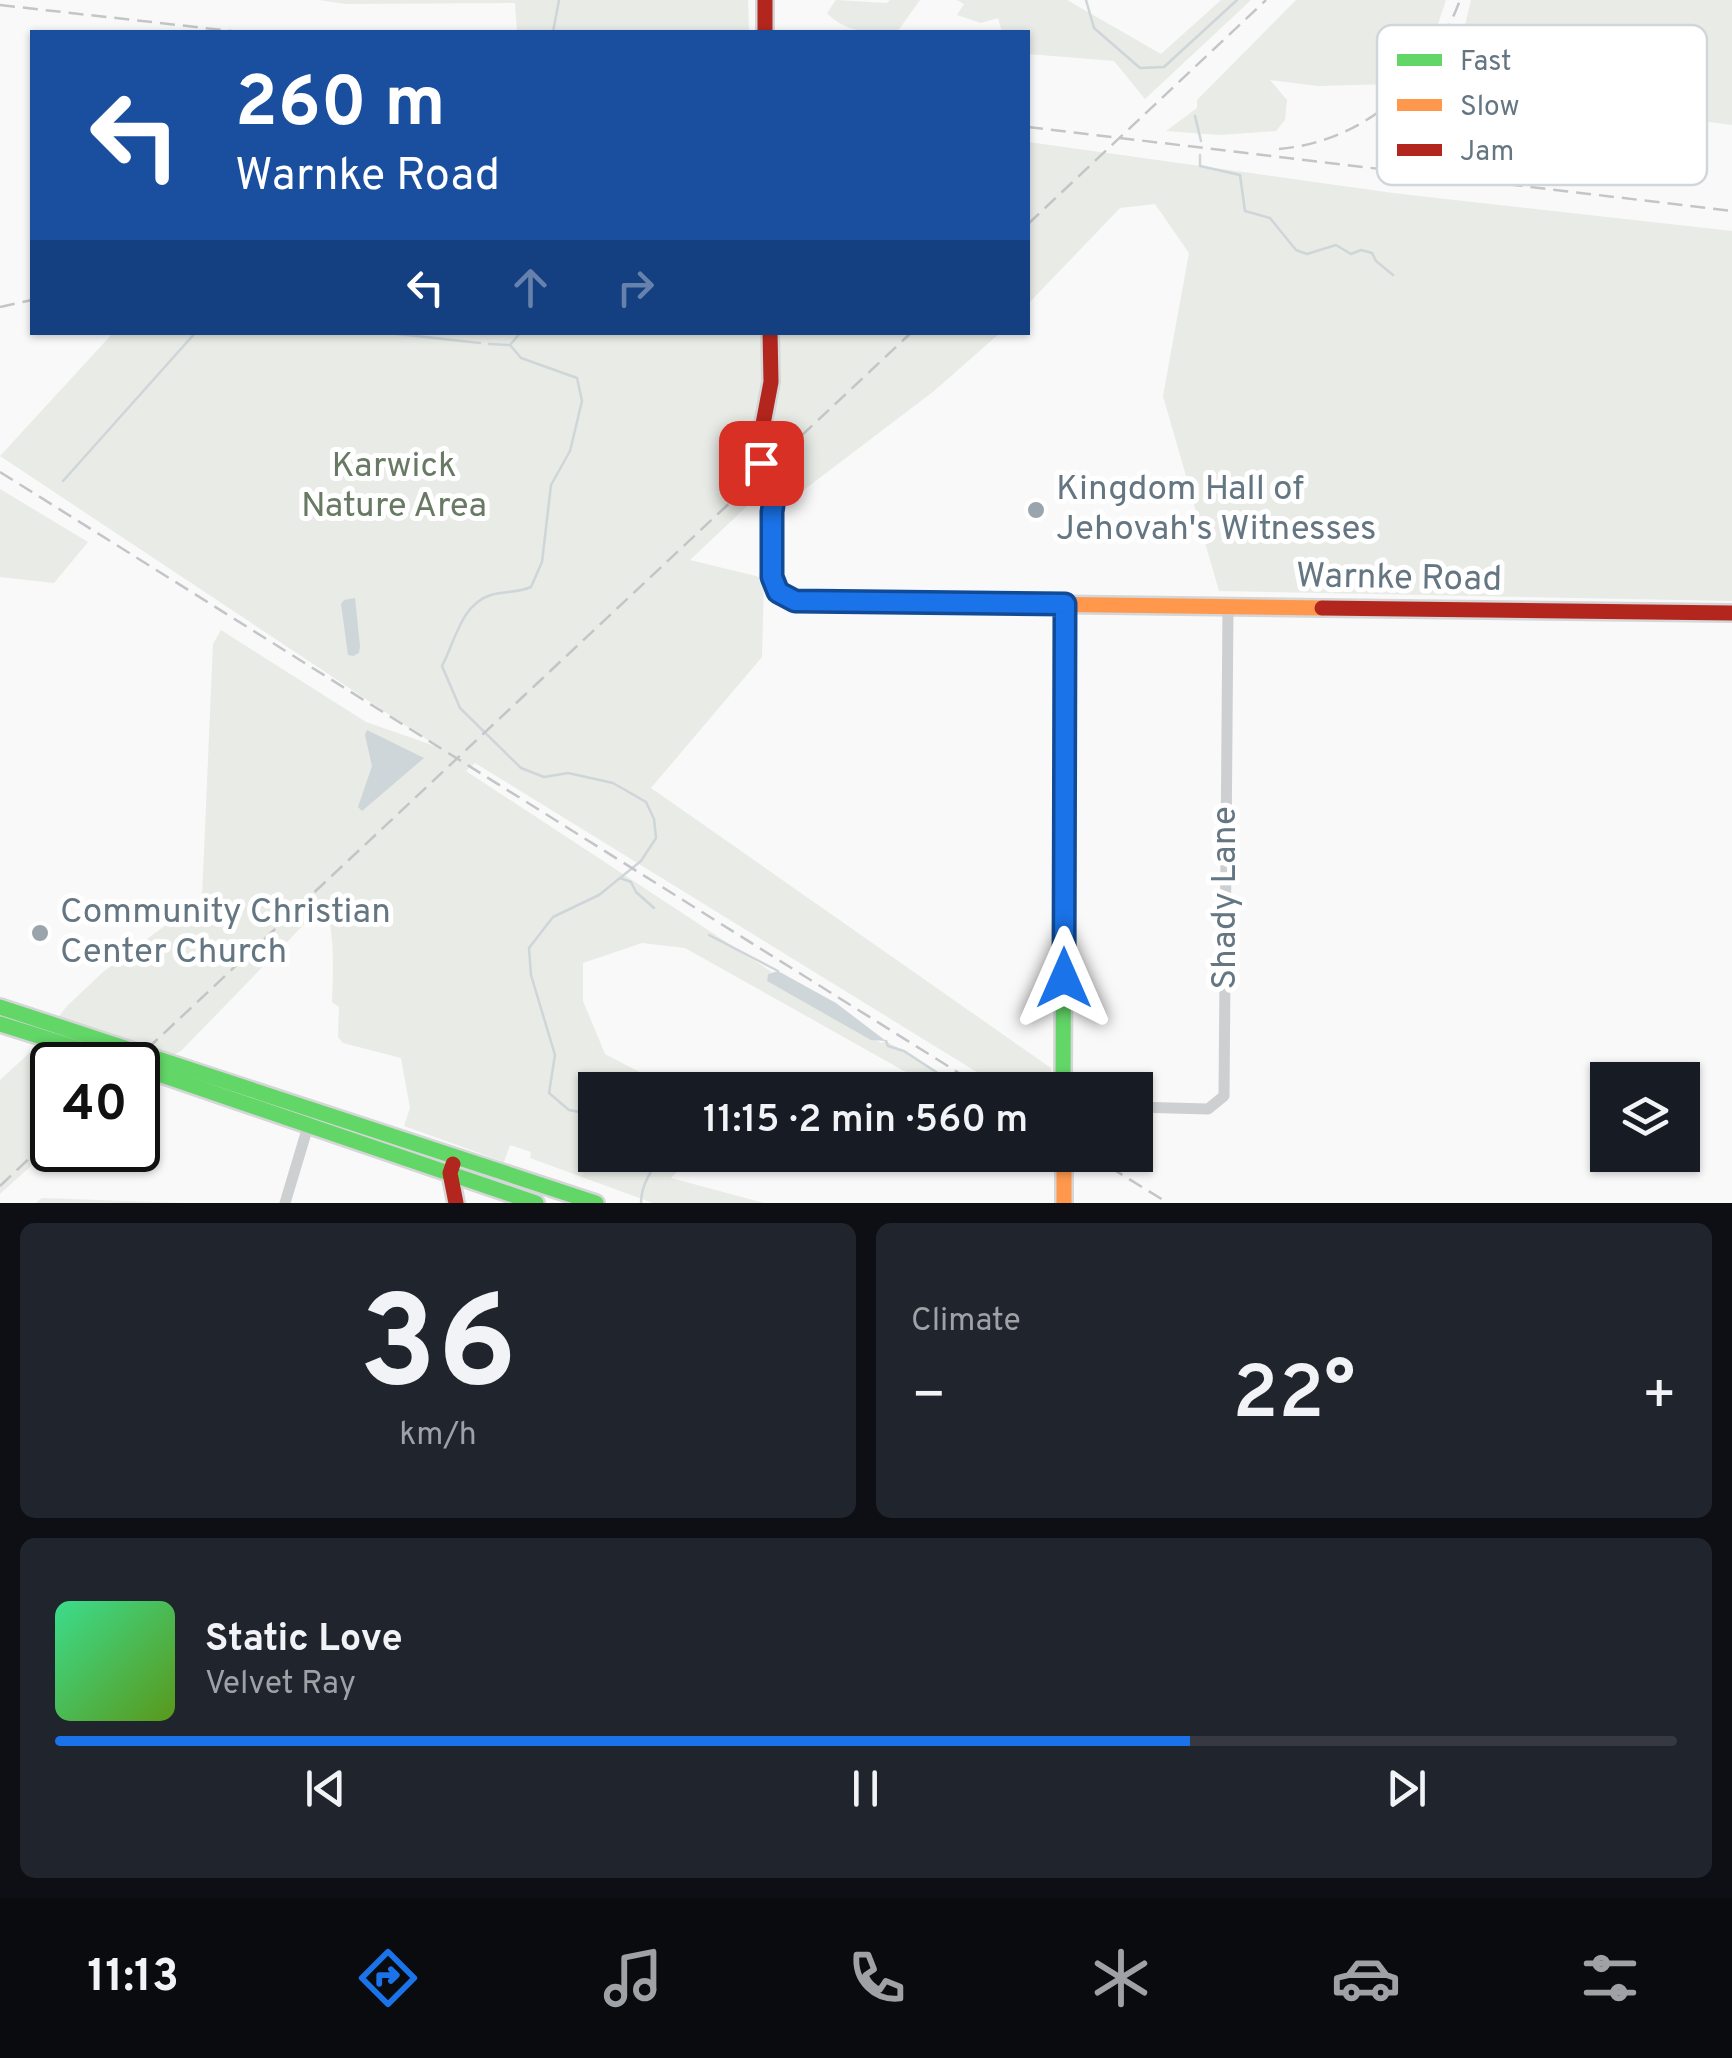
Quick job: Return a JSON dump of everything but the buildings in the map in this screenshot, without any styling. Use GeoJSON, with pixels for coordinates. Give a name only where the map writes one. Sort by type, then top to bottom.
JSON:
{"type":"FeatureCollection","features":[{"type":"Feature","properties":{"kind":"street"},"geometry":{"type":"LineString","coordinates":[[765,0],[766,30]]}},
{"type":"Feature","properties":{"kind":"street","name":"Warnke Road"},"geometry":{"type":"LineString","coordinates":[[770,335],[771,382],[759,445],[761,463],[776,486],[772,577],[778,592],[795,601],[1732,613]]}},
{"type":"Feature","properties":{"kind":"street"},"geometry":{"type":"LineString","coordinates":[[1063,1072],[1065,604]]}},
{"type":"Feature","properties":{"kind":"street","name":"Shady Lane"},"geometry":{"type":"LineString","coordinates":[[1153,1107],[1208,1109],[1224,1096],[1228,607]]}},
{"type":"Feature","properties":{"kind":"street"},"geometry":{"type":"LineString","coordinates":[[0,1007],[311,1117],[536,1203]]}},
{"type":"Feature","properties":{"kind":"street"},"geometry":{"type":"LineString","coordinates":[[0,1024],[57,1042]]}},
{"type":"Feature","properties":{"kind":"street"},"geometry":{"type":"LineString","coordinates":[[160,1073],[455,1156],[596,1203]]}},
{"type":"Feature","properties":{"kind":"street"},"geometry":{"type":"LineString","coordinates":[[285,1203],[311,1117]]}},
{"type":"Feature","properties":{"kind":"street"},"geometry":{"type":"LineString","coordinates":[[455,1156],[450,1173],[456,1203]]}},
{"type":"Feature","properties":{"kind":"street"},"geometry":{"type":"LineString","coordinates":[[1064,1172],[1064,1203]]}},
{"type":"Feature","properties":{"kind":"green space"},"geometry":{"type":"Polygon","coordinates":[[[319,0],[748,0],[749,30],[517,30],[515,3],[346,4],[319,0]]]}},
{"type":"Feature","properties":{"kind":"green space"},"geometry":{"type":"Polygon","coordinates":[[[836,0],[920,0],[898,30],[859,30],[842,25],[827,13],[836,0]]]}},
{"type":"Feature","properties":{"kind":"green space"},"geometry":{"type":"Polygon","coordinates":[[[957,0],[1067,0],[1161,54],[1221,0],[1251,0],[1145,99],[1114,61],[1030,54],[1030,30],[1001,30],[998,18],[981,23],[957,15],[964,4],[957,0]]]}},
{"type":"Feature","properties":{"kind":"green space"},"geometry":{"type":"Polygon","coordinates":[[[1296,0],[1446,0],[1438,25],[1377,25],[1377,84],[1318,86],[1270,80],[1287,100],[1285,120],[1276,131],[1220,135],[1166,131],[1197,108],[1197,100],[1296,0]]]}},
{"type":"Feature","properties":{"kind":"green space"},"geometry":{"type":"Polygon","coordinates":[[[1471,0],[1732,0],[1732,125],[1707,122],[1707,25],[1465,25],[1471,0]]]}},
{"type":"Feature","properties":{"kind":"green space"},"geometry":{"type":"Polygon","coordinates":[[[1030,142],[1393,193],[1732,231],[1732,601],[1219,591],[1163,396],[1189,253],[1155,204],[1120,208],[1030,302],[1030,142]]]}},
{"type":"Feature","properties":{"kind":"green space","name":"Karwick Nature Area"},"geometry":{"type":"Polygon","coordinates":[[[111,335],[998,335],[934,391],[784,505],[780,475],[690,560],[764,578],[762,657],[651,788],[1051,1068],[1051,1072],[977,1072],[475,763],[466,771],[772,972],[767,981],[939,1072],[906,1072],[685,948],[642,943],[583,963],[583,1001],[605,1054],[640,1072],[578,1072],[578,1172],[676,1172],[671,1178],[764,1203],[653,1203],[530,1158],[531,1152],[510,1145],[504,1162],[404,1126],[410,1108],[401,1058],[343,1043],[338,1037],[339,1007],[332,1002],[332,942],[326,908],[318,910],[181,1051],[160,1062],[160,1042],[40,1042],[66,1007],[103,972],[202,898],[213,644],[221,630],[366,722],[438,747],[0,456],[111,335]]]}},
{"type":"Feature","properties":{"kind":"green space"},"geometry":{"type":"Polygon","coordinates":[[[0,489],[88,542],[54,583],[0,577],[0,489]]]}},
{"type":"Feature","properties":{"kind":"green space"},"geometry":{"type":"Polygon","coordinates":[[[30,1052],[30,1167],[0,1194],[0,1080],[30,1052]]]}},
{"type":"Feature","properties":{"kind":"green space"},"geometry":{"type":"Polygon","coordinates":[[[42,1198],[183,1203],[36,1203],[42,1198]]]}},
{"type":"Feature","properties":{"kind":"shaded area"},"geometry":{"type":"Polygon","coordinates":[[[355,598],[360,646],[359,653],[353,656],[348,655],[341,604],[355,598]]]}},
{"type":"Feature","properties":{"kind":"shaded area"},"geometry":{"type":"Polygon","coordinates":[[[367,730],[424,758],[362,811],[358,807],[372,766],[367,730]]]}},
{"type":"Feature","properties":{"kind":"shaded area"},"geometry":{"type":"Polygon","coordinates":[[[778,971],[836,1003],[886,1041],[871,1040],[767,981],[768,974],[778,971]]]}},
{"type":"Feature","properties":{"kind":"waterway"},"geometry":{"type":"LineString","coordinates":[[553,30],[559,0]]}},
{"type":"Feature","properties":{"kind":"waterway"},"geometry":{"type":"LineString","coordinates":[[1086,0],[1094,28],[1140,68],[1164,67],[1237,0]]}},
{"type":"Feature","properties":{"kind":"waterway"},"geometry":{"type":"LineString","coordinates":[[1195,116],[1201,141]]}},
{"type":"Feature","properties":{"kind":"waterway"},"geometry":{"type":"LineString","coordinates":[[1200,155],[1200,166],[1240,175],[1245,211],[1270,218],[1296,250],[1307,254],[1336,245],[1351,254],[1361,250],[1372,253],[1393,275]]}},
{"type":"Feature","properties":{"kind":"waterway"},"geometry":{"type":"LineString","coordinates":[[63,481],[193,335]]}},
{"type":"Feature","properties":{"kind":"waterway"},"geometry":{"type":"LineString","coordinates":[[407,335],[480,343]]}},
{"type":"Feature","properties":{"kind":"waterway"},"geometry":{"type":"LineString","coordinates":[[518,335],[510,345],[521,358],[577,378],[582,401],[570,451],[551,485],[542,562],[531,587],[491,595],[473,607],[460,625],[442,666],[460,708],[521,768],[544,777],[568,773],[613,783],[646,802],[654,819],[656,838],[641,861],[599,895],[553,917],[529,948],[531,975],[555,1055],[549,1093],[569,1110],[578,1112]]}},
{"type":"Feature","properties":{"kind":"waterway"},"geometry":{"type":"LineString","coordinates":[[489,344],[508,345]]}},
{"type":"Feature","properties":{"kind":"waterway"},"geometry":{"type":"LineString","coordinates":[[620,878],[631,882],[654,908]]}},
{"type":"Feature","properties":{"kind":"waterway"},"geometry":{"type":"LineString","coordinates":[[709,935],[778,971]]}},
{"type":"Feature","properties":{"kind":"waterway"},"geometry":{"type":"LineString","coordinates":[[886,1041],[888,1046],[904,1051],[936,1072]]}},
{"type":"Feature","properties":{"kind":"waterway"},"geometry":{"type":"LineString","coordinates":[[641,1203],[650,1172]]}},
{"type":"Feature","properties":{"kind":"railway"},"geometry":{"type":"LineString","coordinates":[[1030,222],[1266,0]]}},
{"type":"Feature","properties":{"kind":"railway"},"geometry":{"type":"LineString","coordinates":[[1449,25],[1460,0]]}},
{"type":"Feature","properties":{"kind":"railway"},"geometry":{"type":"LineString","coordinates":[[0,5],[222,30]]}},
{"type":"Feature","properties":{"kind":"railway"},"geometry":{"type":"LineString","coordinates":[[1279,149],[1340,134],[1377,112]]}},
{"type":"Feature","properties":{"kind":"railway"},"geometry":{"type":"LineString","coordinates":[[1030,127],[1377,169]]}},
{"type":"Feature","properties":{"kind":"railway"},"geometry":{"type":"LineString","coordinates":[[1514,185],[1732,211]]}},
{"type":"Feature","properties":{"kind":"railway"},"geometry":{"type":"LineString","coordinates":[[0,307],[30,300]]}},
{"type":"Feature","properties":{"kind":"railway"},"geometry":{"type":"LineString","coordinates":[[155,1042],[909,335]]}},
{"type":"Feature","properties":{"kind":"railway"},"geometry":{"type":"LineString","coordinates":[[0,472],[957,1072]]}},
{"type":"Feature","properties":{"kind":"railway"},"geometry":{"type":"LineString","coordinates":[[0,1186],[30,1158]]}},
{"type":"Feature","properties":{"kind":"railway"},"geometry":{"type":"LineString","coordinates":[[1118,1172],[1168,1203]]}},
{"type":"Feature","properties":{"kind":"traffic: fast"},"geometry":{"type":"LineString","coordinates":[[1063,1072],[1065,604]]}},
{"type":"Feature","properties":{"kind":"traffic: fast"},"geometry":{"type":"LineString","coordinates":[[0,1007],[596,1203]]}},
{"type":"Feature","properties":{"kind":"traffic: fast"},"geometry":{"type":"LineString","coordinates":[[0,1024],[58,1042]]}},
{"type":"Feature","properties":{"kind":"traffic: fast"},"geometry":{"type":"LineString","coordinates":[[160,1075],[536,1203]]}},
{"type":"Feature","properties":{"kind":"traffic: slow"},"geometry":{"type":"LineString","coordinates":[[895,602],[1322,608]]}},
{"type":"Feature","properties":{"kind":"traffic: slow"},"geometry":{"type":"LineString","coordinates":[[1064,1172],[1064,1203]]}},
{"type":"Feature","properties":{"kind":"traffic: jam"},"geometry":{"type":"LineString","coordinates":[[765,0],[765,30]]}},
{"type":"Feature","properties":{"kind":"traffic: jam"},"geometry":{"type":"LineString","coordinates":[[770,335],[771,382],[759,445],[761,463],[776,486],[772,577],[778,593],[795,601],[895,602]]}},
{"type":"Feature","properties":{"kind":"traffic: jam"},"geometry":{"type":"LineString","coordinates":[[1322,608],[1732,613]]}},
{"type":"Feature","properties":{"kind":"traffic: jam"},"geometry":{"type":"LineString","coordinates":[[453,1164],[450,1173],[456,1203]]}},
{"type":"Feature","properties":{"kind":"place","name":"Kingdom Hall of Jehovah's Witnesses"},"geometry":{"type":"Point","coordinates":[1036,510]}},
{"type":"Feature","properties":{"kind":"place","name":"Community Christian Center Church"},"geometry":{"type":"Point","coordinates":[40,933]}},
{"type":"Feature","properties":{"kind":"route"},"geometry":{"type":"LineString","coordinates":[[761,463],[776,486],[772,577],[778,592],[795,601],[1065,604],[1064,978]]}}]}
